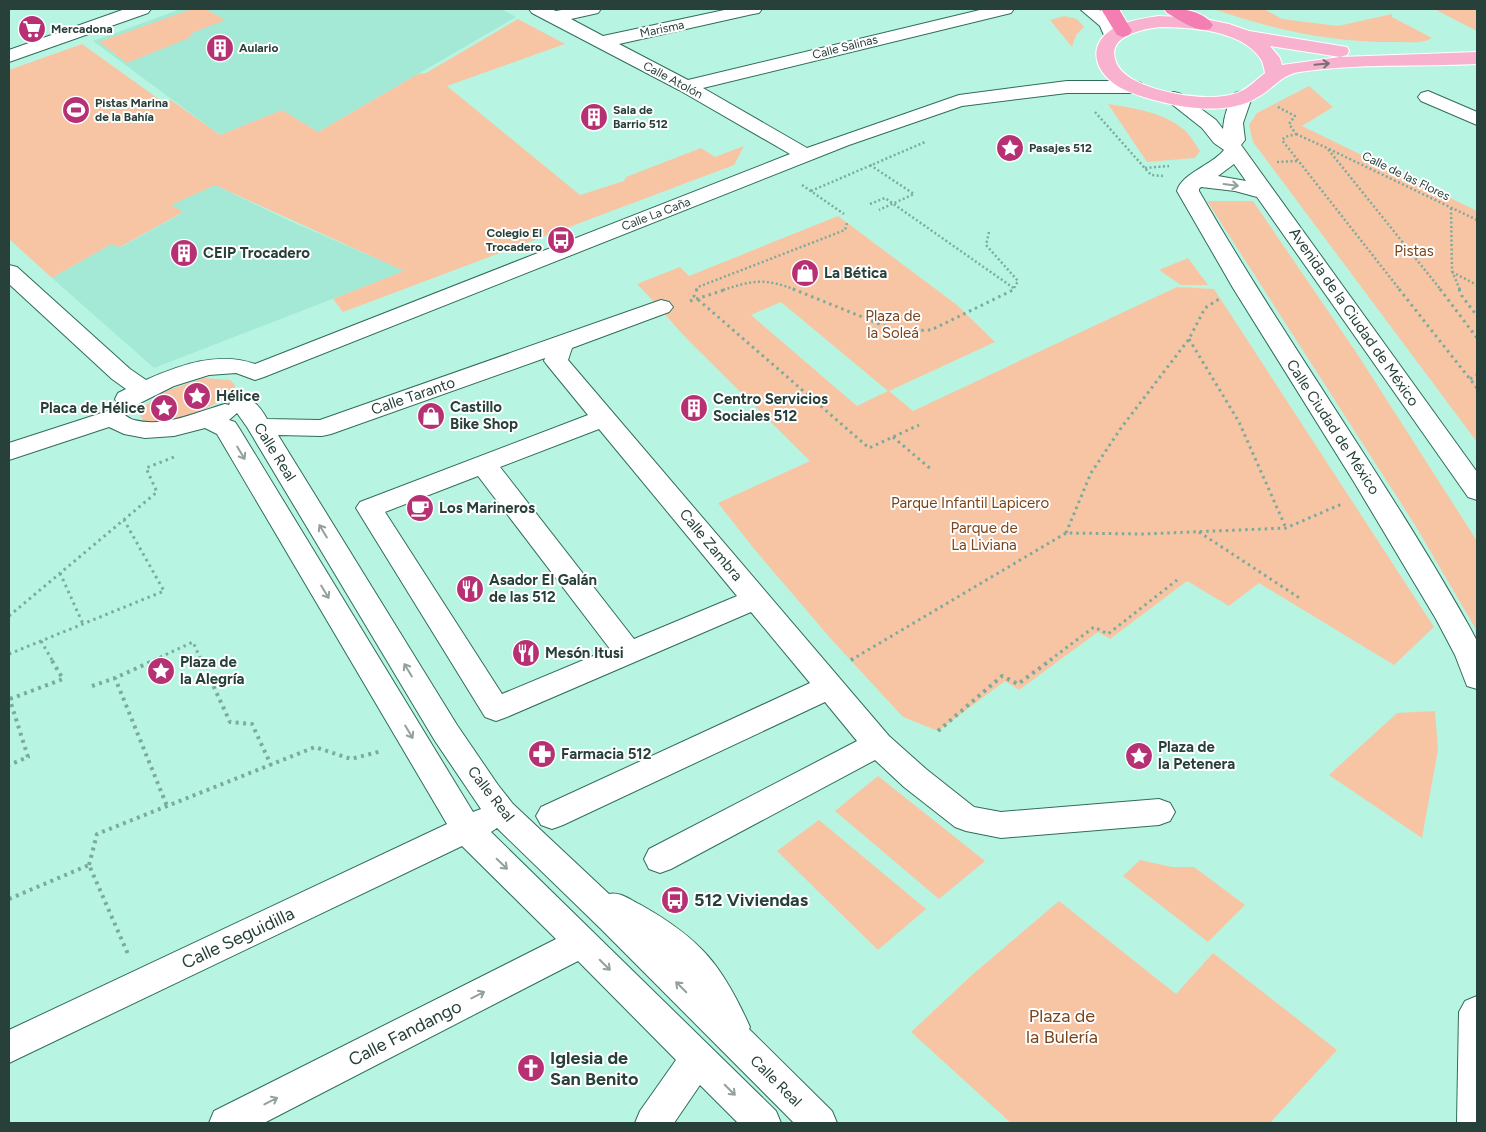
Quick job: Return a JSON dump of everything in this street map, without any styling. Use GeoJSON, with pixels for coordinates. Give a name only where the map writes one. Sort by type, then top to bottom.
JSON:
{"type":"FeatureCollection","features":[{"type":"Feature","properties":{"kind":"highway"},"geometry":{"type":"LineString","coordinates":[[1173,9],[1204,25]]}},
{"type":"Feature","properties":{"kind":"highway"},"geometry":{"type":"LineString","coordinates":[[1111,10],[1118,33]]}},
{"type":"Feature","properties":{"kind":"main road"},"geometry":{"type":"LineString","coordinates":[[1477,52],[1395,53],[1341,51],[1274,42],[1204,25],[1172,21],[1144,24],[1118,33],[1105,49],[1106,63],[1115,75],[1134,86],[1174,98],[1203,102],[1242,98],[1260,88],[1275,74],[1293,68],[1316,65],[1477,58]]}},
{"type":"Feature","properties":{"kind":"main road"},"geometry":{"type":"LineString","coordinates":[[1243,36],[1270,54],[1275,64],[1275,74]]}},
{"type":"Feature","properties":{"kind":"street"},"geometry":{"type":"LineString","coordinates":[[546,13],[592,9]]}},
{"type":"Feature","properties":{"kind":"street","name":"Marisma"},"geometry":{"type":"LineString","coordinates":[[600,42],[753,9]]}},
{"type":"Feature","properties":{"kind":"street","name":"Calle Salinas"},"geometry":{"type":"LineString","coordinates":[[686,86],[1005,9]]}},
{"type":"Feature","properties":{"kind":"street"},"geometry":{"type":"LineString","coordinates":[[1089,9],[1108,22],[1118,33]]}},
{"type":"Feature","properties":{"kind":"street"},"geometry":{"type":"LineString","coordinates":[[9,56],[134,10]]}},
{"type":"Feature","properties":{"kind":"street","name":"Calle Atolón"},"geometry":{"type":"LineString","coordinates":[[546,13],[686,86],[806,156]]}},
{"type":"Feature","properties":{"kind":"street"},"geometry":{"type":"LineString","coordinates":[[1067,87],[1089,76],[1106,63]]}},
{"type":"Feature","properties":{"kind":"street"},"geometry":{"type":"LineString","coordinates":[[1067,87],[1134,86]]}},
{"type":"Feature","properties":{"kind":"street","name":"Calle La Caña"},"geometry":{"type":"LineString","coordinates":[[254,372],[842,141],[959,101],[1067,87]]}},
{"type":"Feature","properties":{"kind":"street"},"geometry":{"type":"LineString","coordinates":[[1428,97],[1477,119]]}},
{"type":"Feature","properties":{"kind":"street","name":"Avenida de la Ciudad de México"},"geometry":{"type":"LineString","coordinates":[[1174,98],[1210,124],[1221,139],[1232,147],[1477,491]]}},
{"type":"Feature","properties":{"kind":"street"},"geometry":{"type":"LineString","coordinates":[[1196,180],[1224,164],[1235,140],[1232,128],[1242,98]]}},
{"type":"Feature","properties":{"kind":"street"},"geometry":{"type":"LineString","coordinates":[[1196,180],[1236,185],[1266,193]]}},
{"type":"Feature","properties":{"kind":"street","name":"Calle Ciudad de México"},"geometry":{"type":"LineString","coordinates":[[1196,180],[1189,186],[1188,191],[1225,258],[1378,495],[1453,624],[1476,668],[1477,678]]}},
{"type":"Feature","properties":{"kind":"street"},"geometry":{"type":"LineString","coordinates":[[11,278],[102,355],[121,374],[144,390]]}},
{"type":"Feature","properties":{"kind":"street","name":"Calle Taranto"},"geometry":{"type":"LineString","coordinates":[[260,427],[322,428],[560,352],[661,308]]}},
{"type":"Feature","properties":{"kind":"street","name":"Calle Zambra"},"geometry":{"type":"LineString","coordinates":[[560,352],[604,418],[872,737],[915,778],[966,818],[1001,826],[1046,820],[1158,812]]}},
{"type":"Feature","properties":{"kind":"street"},"geometry":{"type":"LineString","coordinates":[[236,366],[254,372],[257,381],[241,404],[208,420],[174,427],[137,428],[121,425],[114,417],[113,412],[119,406],[144,390],[182,374],[200,369],[236,366]]}},
{"type":"Feature","properties":{"kind":"street","name":"Calle Real"},"geometry":{"type":"LineString","coordinates":[[241,404],[250,411],[260,427],[446,733],[502,813],[582,890],[650,927],[690,960],[717,996],[741,1046],[818,1123]]}},
{"type":"Feature","properties":{"kind":"street"},"geometry":{"type":"LineString","coordinates":[[9,452],[114,417]]}},
{"type":"Feature","properties":{"kind":"street"},"geometry":{"type":"LineString","coordinates":[[604,418],[369,508],[496,709],[756,599]]}},
{"type":"Feature","properties":{"kind":"street","name":"Calle Real"},"geometry":{"type":"LineString","coordinates":[[208,420],[226,428],[467,830],[763,1123]]}},
{"type":"Feature","properties":{"kind":"street"},"geometry":{"type":"LineString","coordinates":[[484,465],[628,652]]}},
{"type":"Feature","properties":{"kind":"street"},"geometry":{"type":"LineString","coordinates":[[552,816],[830,686]]}},
{"type":"Feature","properties":{"kind":"street"},"geometry":{"type":"LineString","coordinates":[[660,859],[872,737]]}},
{"type":"Feature","properties":{"kind":"street","name":"Calle Seguidilla"},"geometry":{"type":"LineString","coordinates":[[9,1047],[502,813]]}},
{"type":"Feature","properties":{"kind":"street","name":"Calle Fandango"},"geometry":{"type":"LineString","coordinates":[[227,1123],[582,942]]}},
{"type":"Feature","properties":{"kind":"street"},"geometry":{"type":"LineString","coordinates":[[1475,1123],[1477,1012]]}},
{"type":"Feature","properties":{"kind":"street"},"geometry":{"type":"LineString","coordinates":[[653,1123],[698,1058]]}},
{"type":"Feature","properties":{"kind":"path"},"geometry":{"type":"LineString","coordinates":[[1273,104],[1295,116],[1289,124],[1296,134],[1285,136],[1282,140],[1477,388]]}},
{"type":"Feature","properties":{"kind":"path"},"geometry":{"type":"LineString","coordinates":[[1092,110],[1151,175],[1196,180]]}},
{"type":"Feature","properties":{"kind":"path","name":"Calle de las Flores"},"geometry":{"type":"LineString","coordinates":[[1296,134],[1308,138],[1477,220]]}},
{"type":"Feature","properties":{"kind":"path"},"geometry":{"type":"LineString","coordinates":[[811,190],[926,141]]}},
{"type":"Feature","properties":{"kind":"path"},"geometry":{"type":"LineString","coordinates":[[1326,148],[1410,251],[1477,338]]}},
{"type":"Feature","properties":{"kind":"path"},"geometry":{"type":"LineString","coordinates":[[1272,162],[1299,161]]}},
{"type":"Feature","properties":{"kind":"path"},"geometry":{"type":"LineString","coordinates":[[870,165],[914,194],[879,210]]}},
{"type":"Feature","properties":{"kind":"path"},"geometry":{"type":"LineString","coordinates":[[1145,168],[1173,166]]}},
{"type":"Feature","properties":{"kind":"path"},"geometry":{"type":"LineString","coordinates":[[799,183],[844,214]]}},
{"type":"Feature","properties":{"kind":"path"},"geometry":{"type":"LineString","coordinates":[[870,204],[885,198],[1016,289]]}},
{"type":"Feature","properties":{"kind":"path"},"geometry":{"type":"LineString","coordinates":[[1451,208],[1452,271],[1462,296],[1477,316]]}},
{"type":"Feature","properties":{"kind":"path"},"geometry":{"type":"LineString","coordinates":[[847,223],[845,230],[698,287],[694,292],[698,298],[869,448],[919,425]]}},
{"type":"Feature","properties":{"kind":"path"},"geometry":{"type":"LineString","coordinates":[[990,232],[986,245],[1018,281],[1016,289]]}},
{"type":"Feature","properties":{"kind":"path"},"geometry":{"type":"LineString","coordinates":[[1452,271],[1477,285]]}},
{"type":"Feature","properties":{"kind":"path"},"geometry":{"type":"LineString","coordinates":[[661,308],[761,281],[780,284],[897,331],[931,330],[1016,289]]}},
{"type":"Feature","properties":{"kind":"path"},"geometry":{"type":"LineString","coordinates":[[1066,533],[1091,473],[1121,428],[1189,339],[1205,308],[1220,298]]}},
{"type":"Feature","properties":{"kind":"path"},"geometry":{"type":"LineString","coordinates":[[1189,339],[1239,422],[1286,528]]}},
{"type":"Feature","properties":{"kind":"path"},"geometry":{"type":"LineString","coordinates":[[1470,379],[1477,376]]}},
{"type":"Feature","properties":{"kind":"path"},"geometry":{"type":"LineString","coordinates":[[893,437],[932,470]]}},
{"type":"Feature","properties":{"kind":"path"},"geometry":{"type":"LineString","coordinates":[[9,616],[157,492],[146,468],[180,455]]}},
{"type":"Feature","properties":{"kind":"path"},"geometry":{"type":"LineString","coordinates":[[830,686],[852,660],[1066,533],[1143,534],[1286,528],[1351,500],[1378,495]]}},
{"type":"Feature","properties":{"kind":"path"},"geometry":{"type":"LineString","coordinates":[[9,654],[164,591],[124,520]]}},
{"type":"Feature","properties":{"kind":"path"},"geometry":{"type":"LineString","coordinates":[[1198,531],[1302,599]]}},
{"type":"Feature","properties":{"kind":"path"},"geometry":{"type":"LineString","coordinates":[[60,573],[83,624]]}},
{"type":"Feature","properties":{"kind":"path"},"geometry":{"type":"LineString","coordinates":[[938,731],[1002,676],[1018,684],[1094,627],[1108,634],[1177,580]]}},
{"type":"Feature","properties":{"kind":"path"},"geometry":{"type":"LineString","coordinates":[[9,765],[28,757],[9,698],[63,679],[41,641]]}},
{"type":"Feature","properties":{"kind":"path"},"geometry":{"type":"LineString","coordinates":[[92,686],[115,678],[194,642],[230,722],[252,724],[271,765]]}},
{"type":"Feature","properties":{"kind":"path"},"geometry":{"type":"LineString","coordinates":[[115,678],[167,806]]}},
{"type":"Feature","properties":{"kind":"path"},"geometry":{"type":"LineString","coordinates":[[141,984],[89,865],[97,834],[315,747],[351,759],[415,742]]}},
{"type":"Feature","properties":{"kind":"path"},"geometry":{"type":"LineString","coordinates":[[9,899],[89,865]]}},
{"type":"Feature","properties":{"kind":"shaded area"},"geometry":{"type":"Polygon","coordinates":[[[181,9],[501,9],[516,17],[318,132],[282,110],[220,135],[93,41],[181,9]]]}},
{"type":"Feature","properties":{"kind":"shaded area"},"geometry":{"type":"Polygon","coordinates":[[[215,185],[288,220],[405,271],[154,368],[52,278],[111,244],[121,247],[182,213],[170,205],[215,185]]]}},
{"type":"Feature","properties":{"kind":"green space"},"geometry":{"type":"Polygon","coordinates":[[[192,9],[206,9],[225,20],[192,33],[189,38],[127,63],[99,42],[192,9]]]}},
{"type":"Feature","properties":{"kind":"green space"},"geometry":{"type":"Polygon","coordinates":[[[1214,9],[1264,9],[1282,19],[1338,26],[1392,14],[1392,17],[1432,38],[1411,42],[1374,42],[1328,38],[1282,29],[1214,9]]]}},
{"type":"Feature","properties":{"kind":"green space"},"geometry":{"type":"Polygon","coordinates":[[[1434,9],[1477,9],[1477,31],[1434,9]]]}},
{"type":"Feature","properties":{"kind":"green space"},"geometry":{"type":"Polygon","coordinates":[[[1064,16],[1077,19],[1084,27],[1076,35],[1072,47],[1050,20],[1064,16]]]}},
{"type":"Feature","properties":{"kind":"green space"},"geometry":{"type":"Polygon","coordinates":[[[518,19],[565,44],[447,86],[580,195],[624,181],[626,177],[701,148],[715,157],[744,146],[734,165],[343,312],[333,299],[404,271],[215,185],[171,205],[183,212],[120,247],[111,244],[52,278],[9,239],[9,70],[82,44],[163,102],[171,100],[220,135],[282,110],[318,132],[418,74],[426,73],[518,19]]]}},
{"type":"Feature","properties":{"kind":"green space","name":"Pistas"},"geometry":{"type":"Polygon","coordinates":[[[1309,86],[1333,107],[1302,126],[1477,211],[1477,442],[1253,142],[1249,125],[1257,113],[1309,86]]]}},
{"type":"Feature","properties":{"kind":"green space"},"geometry":{"type":"Polygon","coordinates":[[[1108,104],[1127,107],[1166,118],[1186,131],[1200,151],[1195,158],[1147,162],[1108,104]]]}},
{"type":"Feature","properties":{"kind":"green space"},"geometry":{"type":"Polygon","coordinates":[[[1207,201],[1253,201],[1358,355],[1477,541],[1477,631],[1415,525],[1207,201]]]}},
{"type":"Feature","properties":{"kind":"green space","name":"Parque de La Liviana"},"geometry":{"type":"Polygon","coordinates":[[[838,216],[957,305],[995,342],[889,391],[913,411],[1177,287],[1214,289],[1434,627],[1394,665],[1259,583],[1229,606],[1187,581],[1110,639],[1098,632],[1019,690],[1005,681],[938,731],[903,717],[831,639],[755,550],[718,503],[810,461],[689,341],[637,284],[680,267],[689,276],[838,216]],[[781,302],[751,315],[857,406],[888,391],[781,302]]]}},
{"type":"Feature","properties":{"kind":"green space"},"geometry":{"type":"Polygon","coordinates":[[[1188,258],[1208,285],[1181,285],[1159,270],[1188,258]]]}},
{"type":"Feature","properties":{"kind":"green space"},"geometry":{"type":"Polygon","coordinates":[[[204,378],[230,380],[235,385],[234,393],[200,412],[177,419],[151,423],[143,420],[138,412],[160,393],[204,378]]]}},
{"type":"Feature","properties":{"kind":"green space"},"geometry":{"type":"Polygon","coordinates":[[[1435,711],[1438,750],[1422,838],[1329,775],[1397,713],[1435,711]]]}},
{"type":"Feature","properties":{"kind":"green space"},"geometry":{"type":"Polygon","coordinates":[[[878,776],[985,861],[939,899],[835,811],[878,776]]]}},
{"type":"Feature","properties":{"kind":"green space"},"geometry":{"type":"Polygon","coordinates":[[[819,820],[926,909],[878,950],[777,851],[819,820]]]}},
{"type":"Feature","properties":{"kind":"green space"},"geometry":{"type":"Polygon","coordinates":[[[1140,860],[1172,867],[1194,867],[1245,905],[1208,942],[1123,876],[1140,860]]]}},
{"type":"Feature","properties":{"kind":"green space","name":"Plaza de la Bulería"},"geometry":{"type":"Polygon","coordinates":[[[1059,901],[1176,994],[1213,953],[1337,1050],[1270,1123],[1011,1123],[911,1032],[972,975],[1059,901]]]}},
{"type":"Feature","properties":{"kind":"place","name":"Mercadona"},"geometry":{"type":"Point","coordinates":[32,29]}},
{"type":"Feature","properties":{"kind":"place","name":"Aulario"},"geometry":{"type":"Point","coordinates":[220,48]}},
{"type":"Feature","properties":{"kind":"place","name":"Pistas Marina de la Bahía"},"geometry":{"type":"Point","coordinates":[76,110]}},
{"type":"Feature","properties":{"kind":"place","name":"Sala de Barrio 512"},"geometry":{"type":"Point","coordinates":[594,117]}},
{"type":"Feature","properties":{"kind":"place","name":"Pasajes 512"},"geometry":{"type":"Point","coordinates":[1010,148]}},
{"type":"Feature","properties":{"kind":"place","name":"Colegio El Trocadero"},"geometry":{"type":"Point","coordinates":[561,240]}},
{"type":"Feature","properties":{"kind":"place","name":"CEIP Trocadero"},"geometry":{"type":"Point","coordinates":[184,253]}},
{"type":"Feature","properties":{"kind":"place","name":"La Bética"},"geometry":{"type":"Point","coordinates":[805,273]}},
{"type":"Feature","properties":{"kind":"place","name":"Hélice"},"geometry":{"type":"Point","coordinates":[197,396]}},
{"type":"Feature","properties":{"kind":"place","name":"Placa de Hélice"},"geometry":{"type":"Point","coordinates":[164,408]}},
{"type":"Feature","properties":{"kind":"place","name":"Centro Servicios Sociales 512"},"geometry":{"type":"Point","coordinates":[694,408]}},
{"type":"Feature","properties":{"kind":"place","name":"Castillo Bike Shop"},"geometry":{"type":"Point","coordinates":[431,416]}},
{"type":"Feature","properties":{"kind":"place","name":"Los Marineros"},"geometry":{"type":"Point","coordinates":[420,508]}},
{"type":"Feature","properties":{"kind":"place","name":"Asador El Galán de las 512"},"geometry":{"type":"Point","coordinates":[470,589]}},
{"type":"Feature","properties":{"kind":"place","name":"Mesón Itusi"},"geometry":{"type":"Point","coordinates":[526,653]}},
{"type":"Feature","properties":{"kind":"place","name":"Plaza de la Alegría"},"geometry":{"type":"Point","coordinates":[161,671]}},
{"type":"Feature","properties":{"kind":"place","name":"Farmacia 512"},"geometry":{"type":"Point","coordinates":[542,754]}},
{"type":"Feature","properties":{"kind":"place","name":"Plaza de la Petenera"},"geometry":{"type":"Point","coordinates":[1139,756]}},
{"type":"Feature","properties":{"kind":"place","name":"512 Viviendas"},"geometry":{"type":"Point","coordinates":[675,900]}},
{"type":"Feature","properties":{"kind":"place","name":"Iglesia de San Benito"},"geometry":{"type":"Point","coordinates":[531,1068]}},
{"type":"Feature","properties":{"kind":"park label","name":"Plaza de la Soleá"},"geometry":{"type":"Point","coordinates":[893,324]}},
{"type":"Feature","properties":{"kind":"park label","name":"Parque Infantil Lapicero"},"geometry":{"type":"Point","coordinates":[970,503]}}]}
